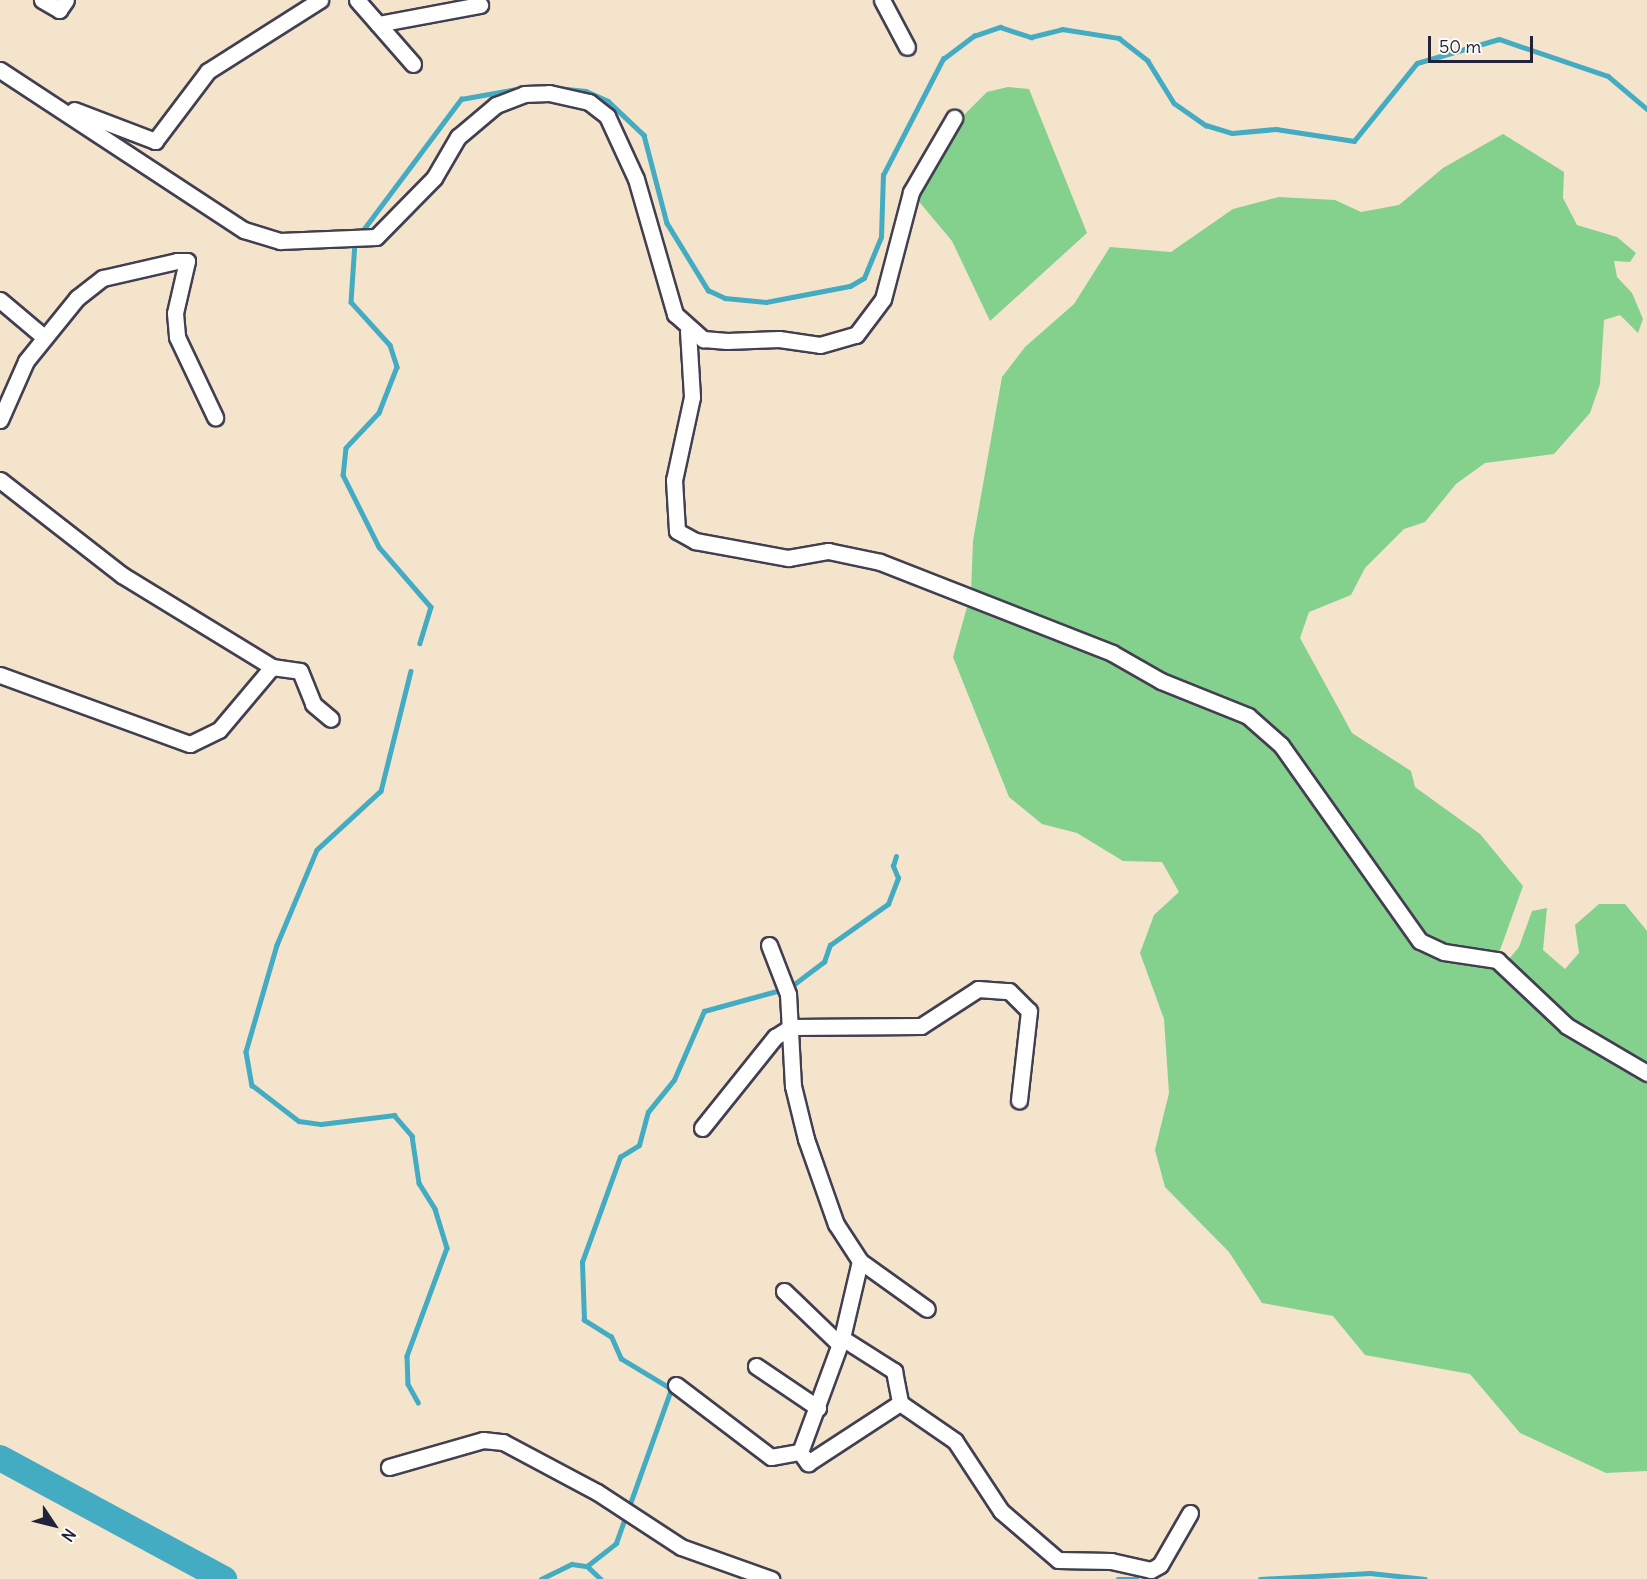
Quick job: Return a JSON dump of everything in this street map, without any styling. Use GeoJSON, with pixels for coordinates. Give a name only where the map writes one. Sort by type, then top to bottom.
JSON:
{"type":"FeatureCollection","features":[{"type":"Feature","properties":{"kind":"street"},"geometry":{"type":"LineString","coordinates":[[42,0],[59,10],[66,0]]}},
{"type":"Feature","properties":{"kind":"street"},"geometry":{"type":"LineString","coordinates":[[62,108],[99,116],[155,141],[208,71],[320,0]]}},
{"type":"Feature","properties":{"kind":"street"},"geometry":{"type":"LineString","coordinates":[[357,0],[413,63]]}},
{"type":"Feature","properties":{"kind":"street"},"geometry":{"type":"LineString","coordinates":[[882,0],[907,47]]}},
{"type":"Feature","properties":{"kind":"street"},"geometry":{"type":"LineString","coordinates":[[378,24],[480,5]]}},
{"type":"Feature","properties":{"kind":"street"},"geometry":{"type":"LineString","coordinates":[[0,70],[62,108],[244,230],[280,241],[376,237],[434,178],[458,138],[480,115],[524,94],[589,102],[608,116],[617,133],[675,314],[688,331],[702,339],[778,339],[820,345],[856,335],[884,298],[911,192],[954,118]]}},
{"type":"Feature","properties":{"kind":"street"},"geometry":{"type":"LineString","coordinates":[[0,420],[26,361],[44,337],[103,278],[187,261],[175,313],[177,337],[214,417]]}},
{"type":"Feature","properties":{"kind":"street"},"geometry":{"type":"LineString","coordinates":[[0,300],[44,337]]}},
{"type":"Feature","properties":{"kind":"street"},"geometry":{"type":"LineString","coordinates":[[688,331],[692,397],[674,480],[677,531],[694,541],[788,558],[828,551],[880,562],[1112,653],[1161,681],[1248,716],[1281,745],[1420,940],[1444,952],[1497,960],[1567,1026],[1647,1073]]}},
{"type":"Feature","properties":{"kind":"street"},"geometry":{"type":"LineString","coordinates":[[0,480],[122,575],[272,667],[300,671],[313,704],[331,719]]}},
{"type":"Feature","properties":{"kind":"street"},"geometry":{"type":"LineString","coordinates":[[0,675],[190,744],[219,730],[272,667]]}},
{"type":"Feature","properties":{"kind":"street"},"geometry":{"type":"LineString","coordinates":[[769,945],[788,994],[793,1086],[809,1148],[836,1224],[860,1261],[927,1309]]}},
{"type":"Feature","properties":{"kind":"street"},"geometry":{"type":"LineString","coordinates":[[702,1128],[775,1037],[791,1027],[921,1026],[971,991],[1009,991],[1029,1011],[1019,1100]]}},
{"type":"Feature","properties":{"kind":"street"},"geometry":{"type":"LineString","coordinates":[[800,1452],[841,1341],[860,1261]]}},
{"type":"Feature","properties":{"kind":"street"},"geometry":{"type":"LineString","coordinates":[[784,1291],[841,1341],[894,1371],[900,1403],[955,1441],[1001,1511],[1058,1560],[1111,1561],[1151,1570],[1160,1565],[1190,1513]]}},
{"type":"Feature","properties":{"kind":"street"},"geometry":{"type":"LineString","coordinates":[[756,1366],[818,1408]]}},
{"type":"Feature","properties":{"kind":"street"},"geometry":{"type":"LineString","coordinates":[[676,1385],[771,1457],[800,1452]]}},
{"type":"Feature","properties":{"kind":"street"},"geometry":{"type":"LineString","coordinates":[[800,1452],[808,1463],[900,1403]]}},
{"type":"Feature","properties":{"kind":"street"},"geometry":{"type":"LineString","coordinates":[[389,1467],[494,1440],[702,1557],[771,1579]]}},
{"type":"Feature","properties":{"kind":"green space"},"geometry":{"type":"Polygon","coordinates":[[[1008,87],[1029,89],[1087,233],[990,321],[952,241],[916,198],[955,124],[987,92],[1008,87]]]}},
{"type":"Feature","properties":{"kind":"green space"},"geometry":{"type":"Polygon","coordinates":[[[1503,134],[1564,172],[1563,198],[1577,225],[1617,237],[1636,253],[1630,262],[1614,261],[1617,277],[1632,293],[1643,319],[1638,333],[1620,315],[1604,320],[1600,384],[1590,413],[1554,454],[1485,463],[1456,484],[1425,522],[1404,529],[1365,568],[1351,595],[1309,612],[1300,638],[1352,733],[1411,771],[1415,787],[1480,834],[1523,886],[1499,953],[1444,949],[1423,939],[1249,710],[1167,681],[971,593],[973,541],[1002,377],[1025,347],[1074,304],[1110,247],[1171,252],[1233,209],[1279,197],[1335,200],[1361,212],[1399,205],[1443,168],[1503,134]]]}},
{"type":"Feature","properties":{"kind":"green space"},"geometry":{"type":"Polygon","coordinates":[[[969,600],[1115,659],[1249,721],[1276,745],[1429,953],[1505,964],[1519,947],[1532,911],[1547,908],[1543,950],[1565,969],[1579,953],[1575,925],[1599,904],[1625,904],[1647,931],[1647,1471],[1606,1473],[1520,1433],[1470,1374],[1365,1355],[1333,1316],[1262,1303],[1229,1252],[1165,1187],[1155,1150],[1169,1093],[1164,1019],[1140,953],[1154,915],[1179,892],[1162,862],[1123,861],[1077,833],[1042,824],[1009,797],[953,657],[969,600]]]}},
{"type":"Feature","properties":{"kind":"waterway"},"geometry":{"type":"LineString","coordinates":[[557,88],[586,91],[608,101],[644,135],[667,223],[708,290],[725,298],[766,302],[850,286],[864,278],[881,237],[883,175],[943,59],[974,36],[1000,27],[1031,37],[1062,29],[1119,38],[1148,61],[1174,103],[1206,125],[1232,133],[1276,129],[1354,141],[1417,63],[1499,39],[1608,76],[1647,109]]}},
{"type":"Feature","properties":{"kind":"waterway"},"geometry":{"type":"LineString","coordinates":[[360,234],[461,99],[522,88]]}},
{"type":"Feature","properties":{"kind":"waterway"},"geometry":{"type":"LineString","coordinates":[[355,242],[351,302],[390,345],[397,367],[379,413],[346,448],[343,475],[379,547],[431,607],[420,643]]}},
{"type":"Feature","properties":{"kind":"waterway"},"geometry":{"type":"LineString","coordinates":[[411,671],[381,791],[317,850],[277,945],[246,1052],[252,1085],[299,1121],[321,1124],[394,1115],[412,1136],[419,1183],[435,1209],[447,1248],[407,1356],[408,1384],[418,1402]]}},
{"type":"Feature","properties":{"kind":"waterway"},"geometry":{"type":"LineString","coordinates":[[793,985],[824,962],[830,945],[888,904],[898,878],[893,866],[896,856]]}},
{"type":"Feature","properties":{"kind":"waterway"},"geometry":{"type":"LineString","coordinates":[[587,1566],[616,1543],[671,1389],[621,1359],[611,1337],[584,1320],[582,1262],[620,1157],[639,1145],[648,1112],[674,1080],[704,1011],[781,990]]}},
{"type":"Feature","properties":{"kind":"waterway"},"geometry":{"type":"LineString","coordinates":[[0,1458],[224,1579]]}},
{"type":"Feature","properties":{"kind":"waterway"},"geometry":{"type":"LineString","coordinates":[[541,1579],[572,1564],[587,1566],[601,1579]]}},
{"type":"Feature","properties":{"kind":"waterway"},"geometry":{"type":"LineString","coordinates":[[1260,1579],[1370,1573],[1425,1579]]}},
{"type":"Feature","properties":{"kind":"waterway"},"geometry":{"type":"LineString","coordinates":[[1118,1579],[1137,1579]]}}]}
